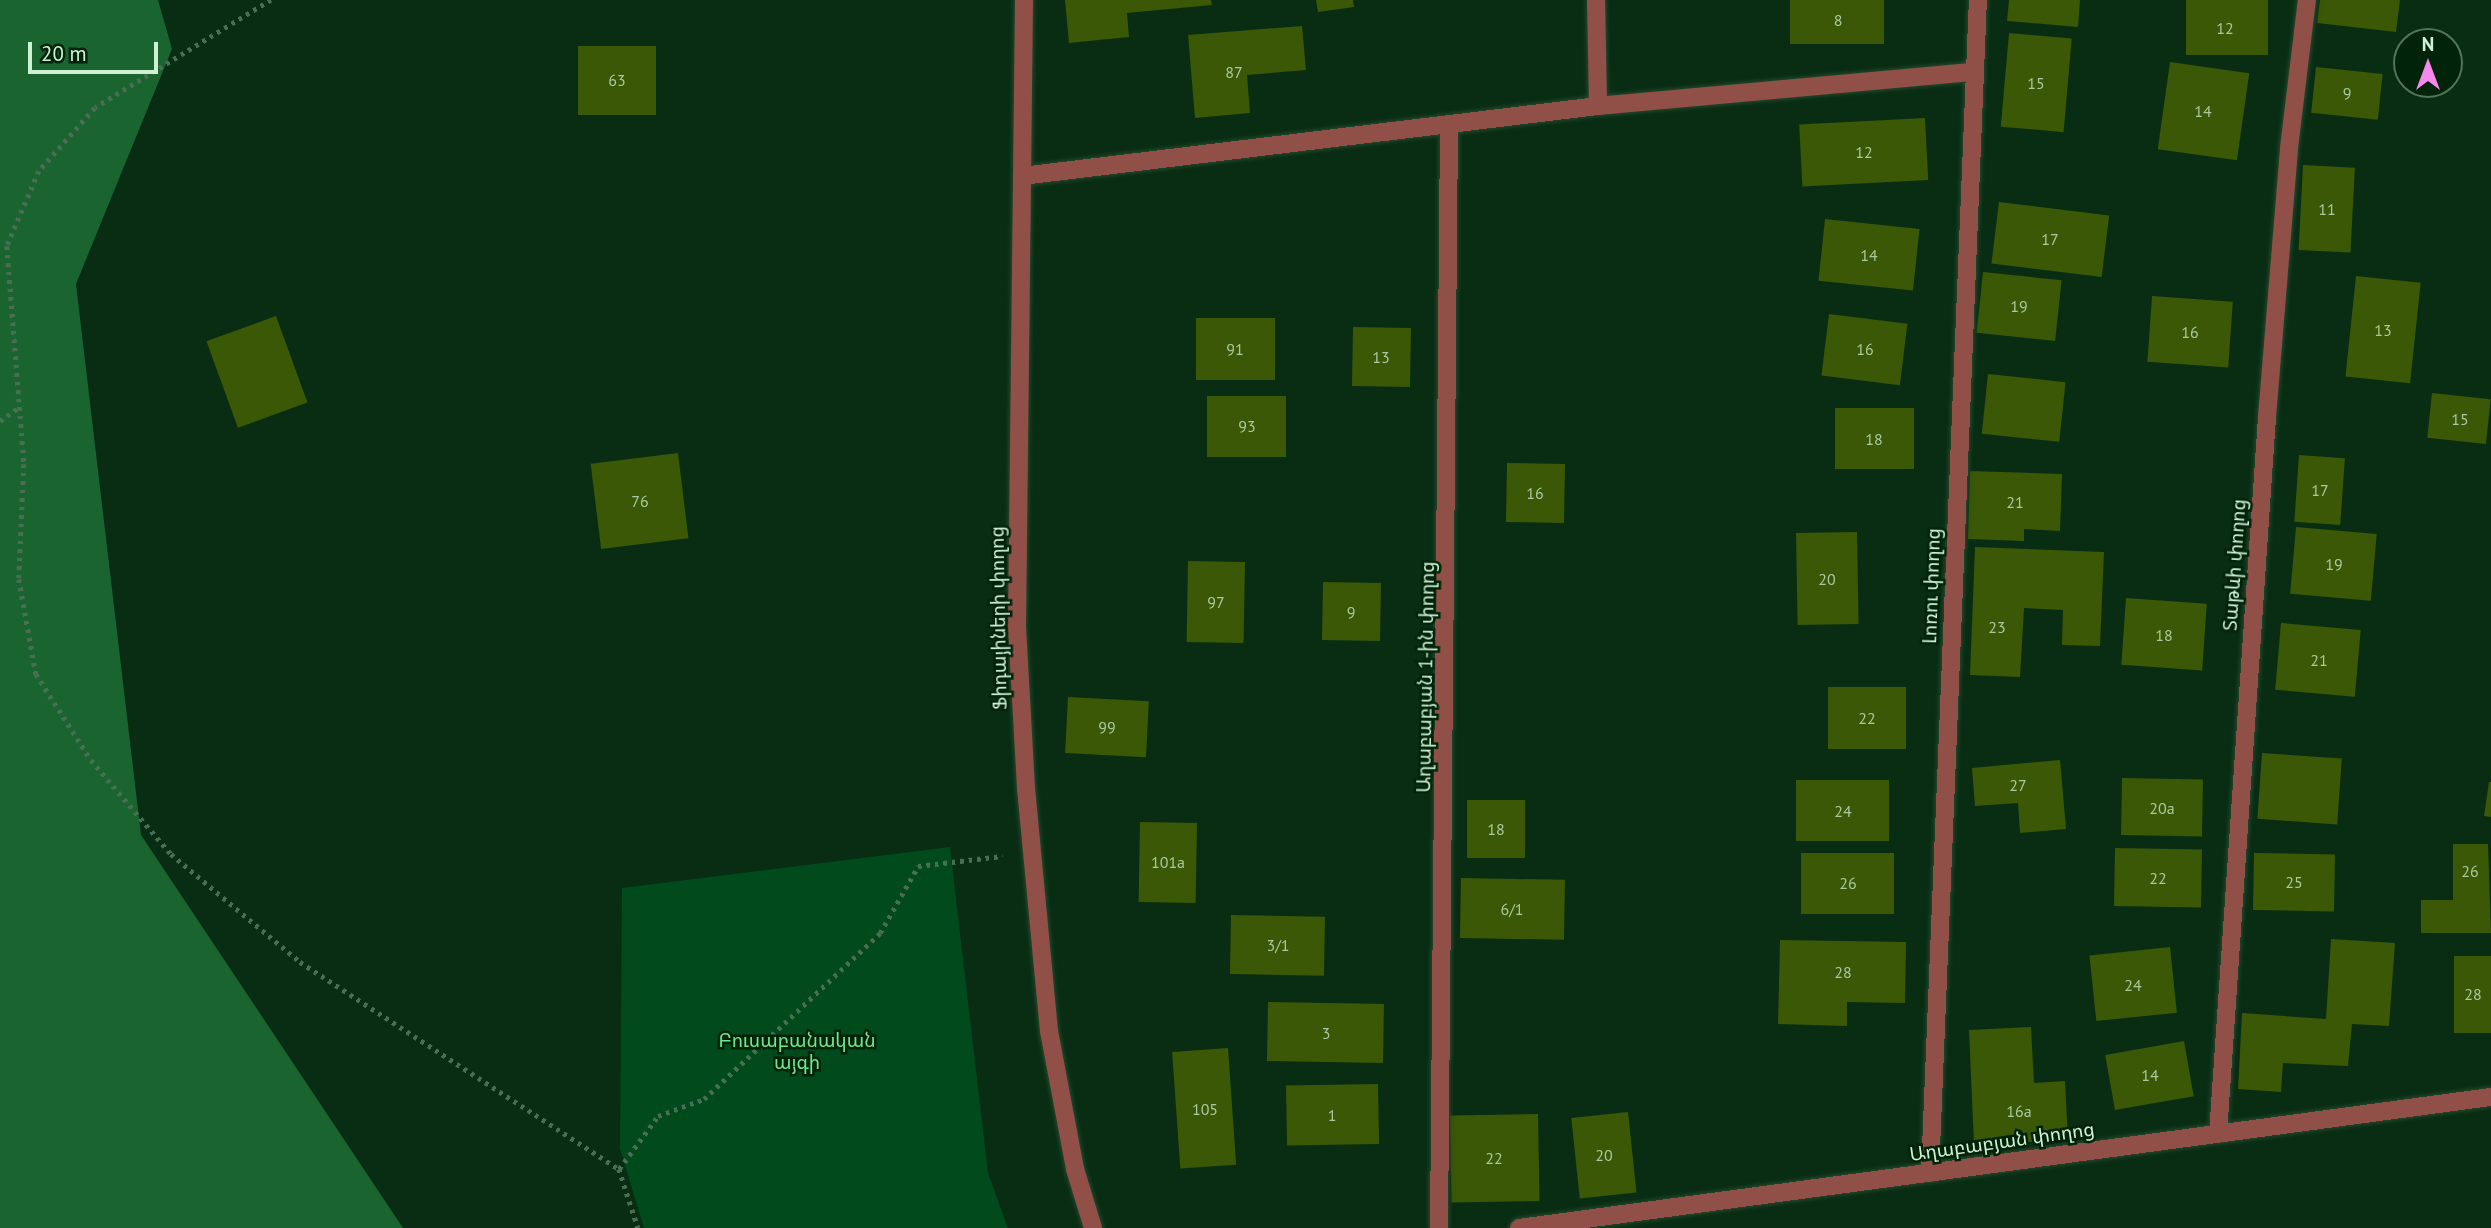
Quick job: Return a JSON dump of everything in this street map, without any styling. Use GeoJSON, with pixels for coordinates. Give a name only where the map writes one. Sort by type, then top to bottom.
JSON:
{"type":"FeatureCollection","features":[{"type":"Feature","properties":{"kind":"street","name":"Ֆիդայիների փողոց"},"geometry":{"type":"LineString","coordinates":[[1024,0],[1017,627],[1032,852],[1049,1031],[1075,1169],[1093,1228]]}},
{"type":"Feature","properties":{"kind":"street"},"geometry":{"type":"LineString","coordinates":[[1596,0],[1598,106]]}},
{"type":"Feature","properties":{"kind":"street","name":"Լոռու փողոց"},"geometry":{"type":"LineString","coordinates":[[1930,1173],[1978,0]]}},
{"type":"Feature","properties":{"kind":"street","name":"Տաթևի փողոց"},"geometry":{"type":"LineString","coordinates":[[2218,1134],[2268,404],[2289,148],[2307,0]]}},
{"type":"Feature","properties":{"kind":"street"},"geometry":{"type":"LineString","coordinates":[[1022,176],[1598,106],[1973,72]]}},
{"type":"Feature","properties":{"kind":"street","name":"Աղաբաբյան 1-ին փողոց"},"geometry":{"type":"LineString","coordinates":[[1438,1228],[1449,125]]}},
{"type":"Feature","properties":{"kind":"street","name":"Աղաբաբյան փողոց"},"geometry":{"type":"LineString","coordinates":[[1519,1228],[2491,1097]]}},
{"type":"Feature","properties":{"kind":"path"},"geometry":{"type":"LineString","coordinates":[[271,0],[95,108],[39,171],[7,246],[24,464],[19,579],[36,674],[91,760],[171,854],[300,962],[620,1169],[638,1228]]}},
{"type":"Feature","properties":{"kind":"path"},"geometry":{"type":"LineString","coordinates":[[0,245],[7,246]]}},
{"type":"Feature","properties":{"kind":"path"},"geometry":{"type":"LineString","coordinates":[[0,421],[20,407]]}},
{"type":"Feature","properties":{"kind":"path"},"geometry":{"type":"LineString","coordinates":[[620,1169],[657,1116],[704,1098],[880,933],[918,866],[1032,852]]}},
{"type":"Feature","properties":{"kind":"green space"},"geometry":{"type":"Polygon","coordinates":[[[0,0],[158,0],[172,49],[76,284],[141,835],[403,1228],[0,1228],[0,0]]]}},
{"type":"Feature","properties":{"kind":"green space","name":"Բուսաբանական այգի"},"geometry":{"type":"Polygon","coordinates":[[[950,847],[988,1173],[1008,1228],[644,1228],[620,1149],[622,888],[950,847]]]}},
{"type":"Feature","properties":{"kind":"building"},"geometry":{"type":"Polygon","coordinates":[[[1065,0],[1211,0],[1212,5],[1127,13],[1129,37],[1069,43],[1065,0]]]}},
{"type":"Feature","properties":{"kind":"building"},"geometry":{"type":"Polygon","coordinates":[[[1316,0],[1353,0],[1354,7],[1318,12],[1316,0]]]}},
{"type":"Feature","properties":{"kind":"building"},"geometry":{"type":"Polygon","coordinates":[[[1790,0],[1884,0],[1884,44],[1790,44],[1790,0]]]}},
{"type":"Feature","properties":{"kind":"building"},"geometry":{"type":"Polygon","coordinates":[[[2009,0],[2080,0],[2078,27],[2007,21],[2009,0]]]}},
{"type":"Feature","properties":{"kind":"building"},"geometry":{"type":"Polygon","coordinates":[[[2186,0],[2268,0],[2268,55],[2186,55],[2186,0]]]}},
{"type":"Feature","properties":{"kind":"building"},"geometry":{"type":"Polygon","coordinates":[[[2320,0],[2400,0],[2396,28],[2393,28],[2393,32],[2317,23],[2320,0]]]}},
{"type":"Feature","properties":{"kind":"building"},"geometry":{"type":"Polygon","coordinates":[[[1302,26],[1306,70],[1247,75],[1250,113],[1195,118],[1188,35],[1302,26]]]}},
{"type":"Feature","properties":{"kind":"building"},"geometry":{"type":"Polygon","coordinates":[[[2009,33],[2072,38],[2064,132],[2001,127],[2009,33]]]}},
{"type":"Feature","properties":{"kind":"building"},"geometry":{"type":"Polygon","coordinates":[[[578,46],[656,46],[656,115],[578,115],[578,46]]]}},
{"type":"Feature","properties":{"kind":"building"},"geometry":{"type":"Polygon","coordinates":[[[2170,62],[2249,73],[2237,160],[2158,149],[2170,62]]]}},
{"type":"Feature","properties":{"kind":"building"},"geometry":{"type":"Polygon","coordinates":[[[2316,67],[2383,74],[2378,120],[2311,113],[2316,67]]]}},
{"type":"Feature","properties":{"kind":"building"},"geometry":{"type":"Polygon","coordinates":[[[1925,118],[1928,180],[1802,187],[1799,125],[1925,118]]]}},
{"type":"Feature","properties":{"kind":"building"},"geometry":{"type":"Polygon","coordinates":[[[2303,165],[2355,168],[2350,253],[2299,250],[2303,165]]]}},
{"type":"Feature","properties":{"kind":"building"},"geometry":{"type":"Polygon","coordinates":[[[1999,202],[2109,216],[2102,277],[1991,264],[1999,202]]]}},
{"type":"Feature","properties":{"kind":"building"},"geometry":{"type":"Polygon","coordinates":[[[1825,219],[1919,229],[1913,291],[1819,281],[1825,219]]]}},
{"type":"Feature","properties":{"kind":"building"},"geometry":{"type":"Polygon","coordinates":[[[1983,272],[2062,280],[2055,341],[1977,333],[1983,272]]]}},
{"type":"Feature","properties":{"kind":"building"},"geometry":{"type":"Polygon","coordinates":[[[2356,276],[2421,283],[2410,383],[2345,376],[2356,276]]]}},
{"type":"Feature","properties":{"kind":"building"},"geometry":{"type":"Polygon","coordinates":[[[2152,296],[2233,302],[2228,367],[2147,362],[2152,296]]]}},
{"type":"Feature","properties":{"kind":"building"},"geometry":{"type":"Polygon","coordinates":[[[1829,314],[1907,324],[1900,385],[1821,376],[1829,314]]]}},
{"type":"Feature","properties":{"kind":"building"},"geometry":{"type":"Polygon","coordinates":[[[276,316],[307,402],[238,428],[206,341],[276,316]]]}},
{"type":"Feature","properties":{"kind":"building"},"geometry":{"type":"Polygon","coordinates":[[[1196,318],[1275,318],[1275,380],[1196,380],[1196,318]]]}},
{"type":"Feature","properties":{"kind":"building"},"geometry":{"type":"Polygon","coordinates":[[[1353,327],[1411,328],[1410,387],[1352,386],[1353,327]]]}},
{"type":"Feature","properties":{"kind":"building"},"geometry":{"type":"Polygon","coordinates":[[[1988,374],[2066,382],[2059,442],[1982,434],[1988,374]]]}},
{"type":"Feature","properties":{"kind":"building"},"geometry":{"type":"Polygon","coordinates":[[[2432,393],[2491,399],[2486,444],[2427,438],[2432,393]]]}},
{"type":"Feature","properties":{"kind":"building"},"geometry":{"type":"Polygon","coordinates":[[[1207,396],[1286,396],[1286,457],[1207,457],[1207,396]]]}},
{"type":"Feature","properties":{"kind":"building"},"geometry":{"type":"Polygon","coordinates":[[[1835,408],[1914,408],[1914,469],[1835,469],[1835,408]]]}},
{"type":"Feature","properties":{"kind":"building"},"geometry":{"type":"Polygon","coordinates":[[[678,453],[688,538],[601,549],[591,464],[678,453]]]}},
{"type":"Feature","properties":{"kind":"building"},"geometry":{"type":"Polygon","coordinates":[[[2299,455],[2345,458],[2340,525],[2294,522],[2299,455]]]}},
{"type":"Feature","properties":{"kind":"building"},"geometry":{"type":"Polygon","coordinates":[[[1507,463],[1565,464],[1564,523],[1506,522],[1507,463]]]}},
{"type":"Feature","properties":{"kind":"building"},"geometry":{"type":"Polygon","coordinates":[[[1970,471],[2062,474],[2060,531],[2024,529],[2024,541],[1968,539],[1970,471]]]}},
{"type":"Feature","properties":{"kind":"building"},"geometry":{"type":"Polygon","coordinates":[[[2296,527],[2377,534],[2371,601],[2290,594],[2296,527]]]}},
{"type":"Feature","properties":{"kind":"building"},"geometry":{"type":"Polygon","coordinates":[[[1857,532],[1859,624],[1798,625],[1796,533],[1857,532]]]}},
{"type":"Feature","properties":{"kind":"building"},"geometry":{"type":"Polygon","coordinates":[[[1975,547],[2104,552],[2100,646],[2062,645],[2063,610],[2024,608],[2020,677],[1970,675],[1975,547]]]}},
{"type":"Feature","properties":{"kind":"building"},"geometry":{"type":"Polygon","coordinates":[[[1188,561],[1245,562],[1244,643],[1187,642],[1188,561]]]}},
{"type":"Feature","properties":{"kind":"building"},"geometry":{"type":"Polygon","coordinates":[[[1323,582],[1381,583],[1380,641],[1322,640],[1323,582]]]}},
{"type":"Feature","properties":{"kind":"building"},"geometry":{"type":"Polygon","coordinates":[[[2126,598],[2207,604],[2202,670],[2121,665],[2126,598]]]}},
{"type":"Feature","properties":{"kind":"building"},"geometry":{"type":"Polygon","coordinates":[[[2281,623],[2361,630],[2355,697],[2275,690],[2281,623]]]}},
{"type":"Feature","properties":{"kind":"building"},"geometry":{"type":"Polygon","coordinates":[[[1828,687],[1906,687],[1906,749],[1828,749],[1828,687]]]}},
{"type":"Feature","properties":{"kind":"building"},"geometry":{"type":"Polygon","coordinates":[[[1068,697],[1149,701],[1146,757],[1065,753],[1068,697]]]}},
{"type":"Feature","properties":{"kind":"building"},"geometry":{"type":"Polygon","coordinates":[[[2262,753],[2342,759],[2337,824],[2257,819],[2262,753]]]}},
{"type":"Feature","properties":{"kind":"building"},"geometry":{"type":"Polygon","coordinates":[[[2060,760],[2066,829],[2020,833],[2018,803],[1975,806],[1972,768],[2060,760]]]}},
{"type":"Feature","properties":{"kind":"building"},"geometry":{"type":"Polygon","coordinates":[[[2122,778],[2203,779],[2202,836],[2121,835],[2122,778]]]}},
{"type":"Feature","properties":{"kind":"building"},"geometry":{"type":"Polygon","coordinates":[[[1796,780],[1889,780],[1889,841],[1796,841],[1796,780]]]}},
{"type":"Feature","properties":{"kind":"building"},"geometry":{"type":"Polygon","coordinates":[[[2491,782],[2491,817],[2484,816],[2491,782]]]}},
{"type":"Feature","properties":{"kind":"building"},"geometry":{"type":"Polygon","coordinates":[[[1467,800],[1525,800],[1525,858],[1467,858],[1467,800]]]}},
{"type":"Feature","properties":{"kind":"building"},"geometry":{"type":"Polygon","coordinates":[[[1140,822],[1197,823],[1196,903],[1139,902],[1140,822]]]}},
{"type":"Feature","properties":{"kind":"building"},"geometry":{"type":"Polygon","coordinates":[[[2453,844],[2488,844],[2491,933],[2421,933],[2421,900],[2453,900],[2453,844]]]}},
{"type":"Feature","properties":{"kind":"building"},"geometry":{"type":"Polygon","coordinates":[[[2115,848],[2202,850],[2201,908],[2114,906],[2115,848]]]}},
{"type":"Feature","properties":{"kind":"building"},"geometry":{"type":"Polygon","coordinates":[[[1801,853],[1894,853],[1894,914],[1801,914],[1801,853]]]}},
{"type":"Feature","properties":{"kind":"building"},"geometry":{"type":"Polygon","coordinates":[[[2254,853],[2335,854],[2334,911],[2253,910],[2254,853]]]}},
{"type":"Feature","properties":{"kind":"building"},"geometry":{"type":"Polygon","coordinates":[[[1461,878],[1565,880],[1564,940],[1460,938],[1461,878]]]}},
{"type":"Feature","properties":{"kind":"building"},"geometry":{"type":"Polygon","coordinates":[[[1231,915],[1325,917],[1324,976],[1230,974],[1231,915]]]}},
{"type":"Feature","properties":{"kind":"building"},"geometry":{"type":"Polygon","coordinates":[[[2331,939],[2395,943],[2389,1026],[2352,1024],[2348,1066],[2283,1063],[2281,1092],[2238,1089],[2242,1013],[2326,1019],[2331,939]]]}},
{"type":"Feature","properties":{"kind":"building"},"geometry":{"type":"Polygon","coordinates":[[[1780,940],[1906,942],[1905,1003],[1847,1002],[1847,1026],[1778,1024],[1780,940]]]}},
{"type":"Feature","properties":{"kind":"building"},"geometry":{"type":"Polygon","coordinates":[[[2170,947],[2177,1013],[2096,1021],[2089,955],[2170,947]]]}},
{"type":"Feature","properties":{"kind":"building"},"geometry":{"type":"Polygon","coordinates":[[[2454,956],[2491,956],[2491,1033],[2454,1033],[2454,956]]]}},
{"type":"Feature","properties":{"kind":"building"},"geometry":{"type":"Polygon","coordinates":[[[1268,1002],[1384,1004],[1383,1063],[1267,1061],[1268,1002]]]}},
{"type":"Feature","properties":{"kind":"building"},"geometry":{"type":"Polygon","coordinates":[[[2031,1027],[2034,1083],[2065,1081],[2068,1140],[1974,1145],[1969,1030],[2031,1027]]]}},
{"type":"Feature","properties":{"kind":"building"},"geometry":{"type":"Polygon","coordinates":[[[2184,1041],[2194,1096],[2115,1110],[2105,1055],[2184,1041]]]}},
{"type":"Feature","properties":{"kind":"building"},"geometry":{"type":"Polygon","coordinates":[[[1228,1048],[1236,1165],[1180,1169],[1172,1052],[1228,1048]]]}},
{"type":"Feature","properties":{"kind":"building"},"geometry":{"type":"Polygon","coordinates":[[[1378,1084],[1379,1144],[1287,1146],[1286,1086],[1378,1084]]]}},
{"type":"Feature","properties":{"kind":"building"},"geometry":{"type":"Polygon","coordinates":[[[1628,1112],[1636,1193],[1580,1199],[1571,1118],[1628,1112]]]}},
{"type":"Feature","properties":{"kind":"building"},"geometry":{"type":"Polygon","coordinates":[[[1538,1114],[1540,1201],[1452,1203],[1450,1116],[1538,1114]]]}}]}
